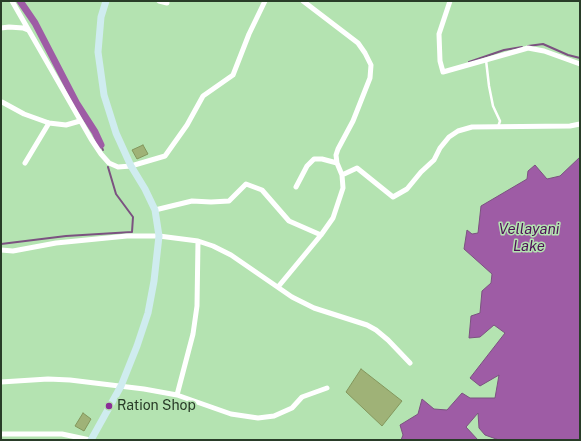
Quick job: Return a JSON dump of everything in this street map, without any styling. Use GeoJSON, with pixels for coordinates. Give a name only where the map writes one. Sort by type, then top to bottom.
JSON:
{"type":"FeatureCollection","features":[{"type":"Feature","properties":{"kind":"street"},"geometry":{"type":"LineString","coordinates":[[12,1],[80,121],[101,154],[109,163],[118,167],[131,166],[165,156],[187,125],[203,96],[233,75],[249,34],[265,1]]}},
{"type":"Feature","properties":{"kind":"street"},"geometry":{"type":"LineString","coordinates":[[1,434],[62,434],[93,439],[121,386],[148,313],[154,281],[159,236],[155,210],[145,189],[131,166],[116,133],[104,95],[98,52],[101,17],[106,1]]}},
{"type":"Feature","properties":{"kind":"street"},"geometry":{"type":"LineString","coordinates":[[159,1],[167,3]]}},
{"type":"Feature","properties":{"kind":"street"},"geometry":{"type":"LineString","coordinates":[[278,287],[321,235],[333,218],[343,188],[342,175],[337,163],[336,155],[338,148],[353,121],[370,78],[371,66],[366,53],[358,43],[303,1]]}},
{"type":"Feature","properties":{"kind":"street"},"geometry":{"type":"LineString","coordinates":[[450,1],[439,34],[440,61],[443,72],[528,48],[544,51],[580,64]]}},
{"type":"Feature","properties":{"kind":"street"},"geometry":{"type":"LineString","coordinates":[[1,28],[23,28],[28,30]]}},
{"type":"Feature","properties":{"kind":"street"},"geometry":{"type":"LineString","coordinates":[[2,102],[24,114],[49,123],[66,125],[80,121]]}},
{"type":"Feature","properties":{"kind":"street"},"geometry":{"type":"LineString","coordinates":[[25,163],[49,123]]}},
{"type":"Feature","properties":{"kind":"street"},"geometry":{"type":"LineString","coordinates":[[342,175],[357,168],[393,197],[407,190],[421,172],[434,160],[440,148],[449,137],[458,131],[472,127],[570,126],[580,124]]}},
{"type":"Feature","properties":{"kind":"street"},"geometry":{"type":"LineString","coordinates":[[296,187],[307,166],[314,159],[322,159],[337,163]]}},
{"type":"Feature","properties":{"kind":"street"},"geometry":{"type":"LineString","coordinates":[[155,210],[192,201],[229,201],[246,184],[262,190],[289,221],[321,235]]}},
{"type":"Feature","properties":{"kind":"street"},"geometry":{"type":"LineString","coordinates":[[1,250],[14,251],[56,243],[126,236],[159,236],[198,241],[213,246],[231,256],[292,297],[314,308],[367,325],[376,330],[410,363]]}},
{"type":"Feature","properties":{"kind":"street"},"geometry":{"type":"LineString","coordinates":[[177,395],[194,327],[197,306],[198,241]]}},
{"type":"Feature","properties":{"kind":"street"},"geometry":{"type":"LineString","coordinates":[[1,382],[48,379],[121,386],[177,395],[231,414],[258,418],[274,416],[292,408],[302,397],[327,388]]}},
{"type":"Feature","properties":{"kind":"lane"},"geometry":{"type":"LineString","coordinates":[[486,60],[488,86],[493,106],[500,121],[498,127]]}},
{"type":"Feature","properties":{"kind":"water","name":"Vellayani Lake"},"geometry":{"type":"Polygon","coordinates":[[[580,157],[580,440],[499,440],[485,435],[479,428],[478,413],[466,427],[478,440],[401,440],[403,435],[400,425],[418,414],[422,399],[434,409],[447,410],[462,393],[470,398],[495,398],[499,375],[480,386],[470,378],[505,333],[494,325],[480,337],[469,338],[471,316],[480,313],[482,291],[491,283],[492,274],[464,249],[467,230],[472,234],[478,233],[481,206],[527,179],[528,171],[535,165],[547,179],[560,176],[580,157]]]}},
{"type":"Feature","properties":{"kind":"building"},"geometry":{"type":"Polygon","coordinates":[[[143,145],[148,154],[137,159],[132,150],[143,145]]]}},
{"type":"Feature","properties":{"kind":"building"},"geometry":{"type":"Polygon","coordinates":[[[361,369],[402,401],[382,426],[346,392],[361,369]]]}},
{"type":"Feature","properties":{"kind":"building"},"geometry":{"type":"Polygon","coordinates":[[[83,413],[91,419],[84,431],[75,426],[83,413]]]}},
{"type":"Feature","properties":{"kind":"waterway"},"geometry":{"type":"LineString","coordinates":[[20,1],[35,23],[77,104],[95,132],[101,145]]}},
{"type":"Feature","properties":{"kind":"waterway"},"geometry":{"type":"LineString","coordinates":[[528,46],[543,44],[568,55],[580,58]]}},
{"type":"Feature","properties":{"kind":"waterway"},"geometry":{"type":"LineString","coordinates":[[469,62],[504,50],[522,47]]}},
{"type":"Feature","properties":{"kind":"waterway"},"geometry":{"type":"LineString","coordinates":[[101,145],[103,150]]}},
{"type":"Feature","properties":{"kind":"waterway"},"geometry":{"type":"LineString","coordinates":[[1,244],[66,236],[132,232],[133,217],[116,194],[108,167]]}},
{"type":"Feature","properties":{"kind":"place","name":"Ration Shop"},"geometry":{"type":"Point","coordinates":[109,406]}}]}
